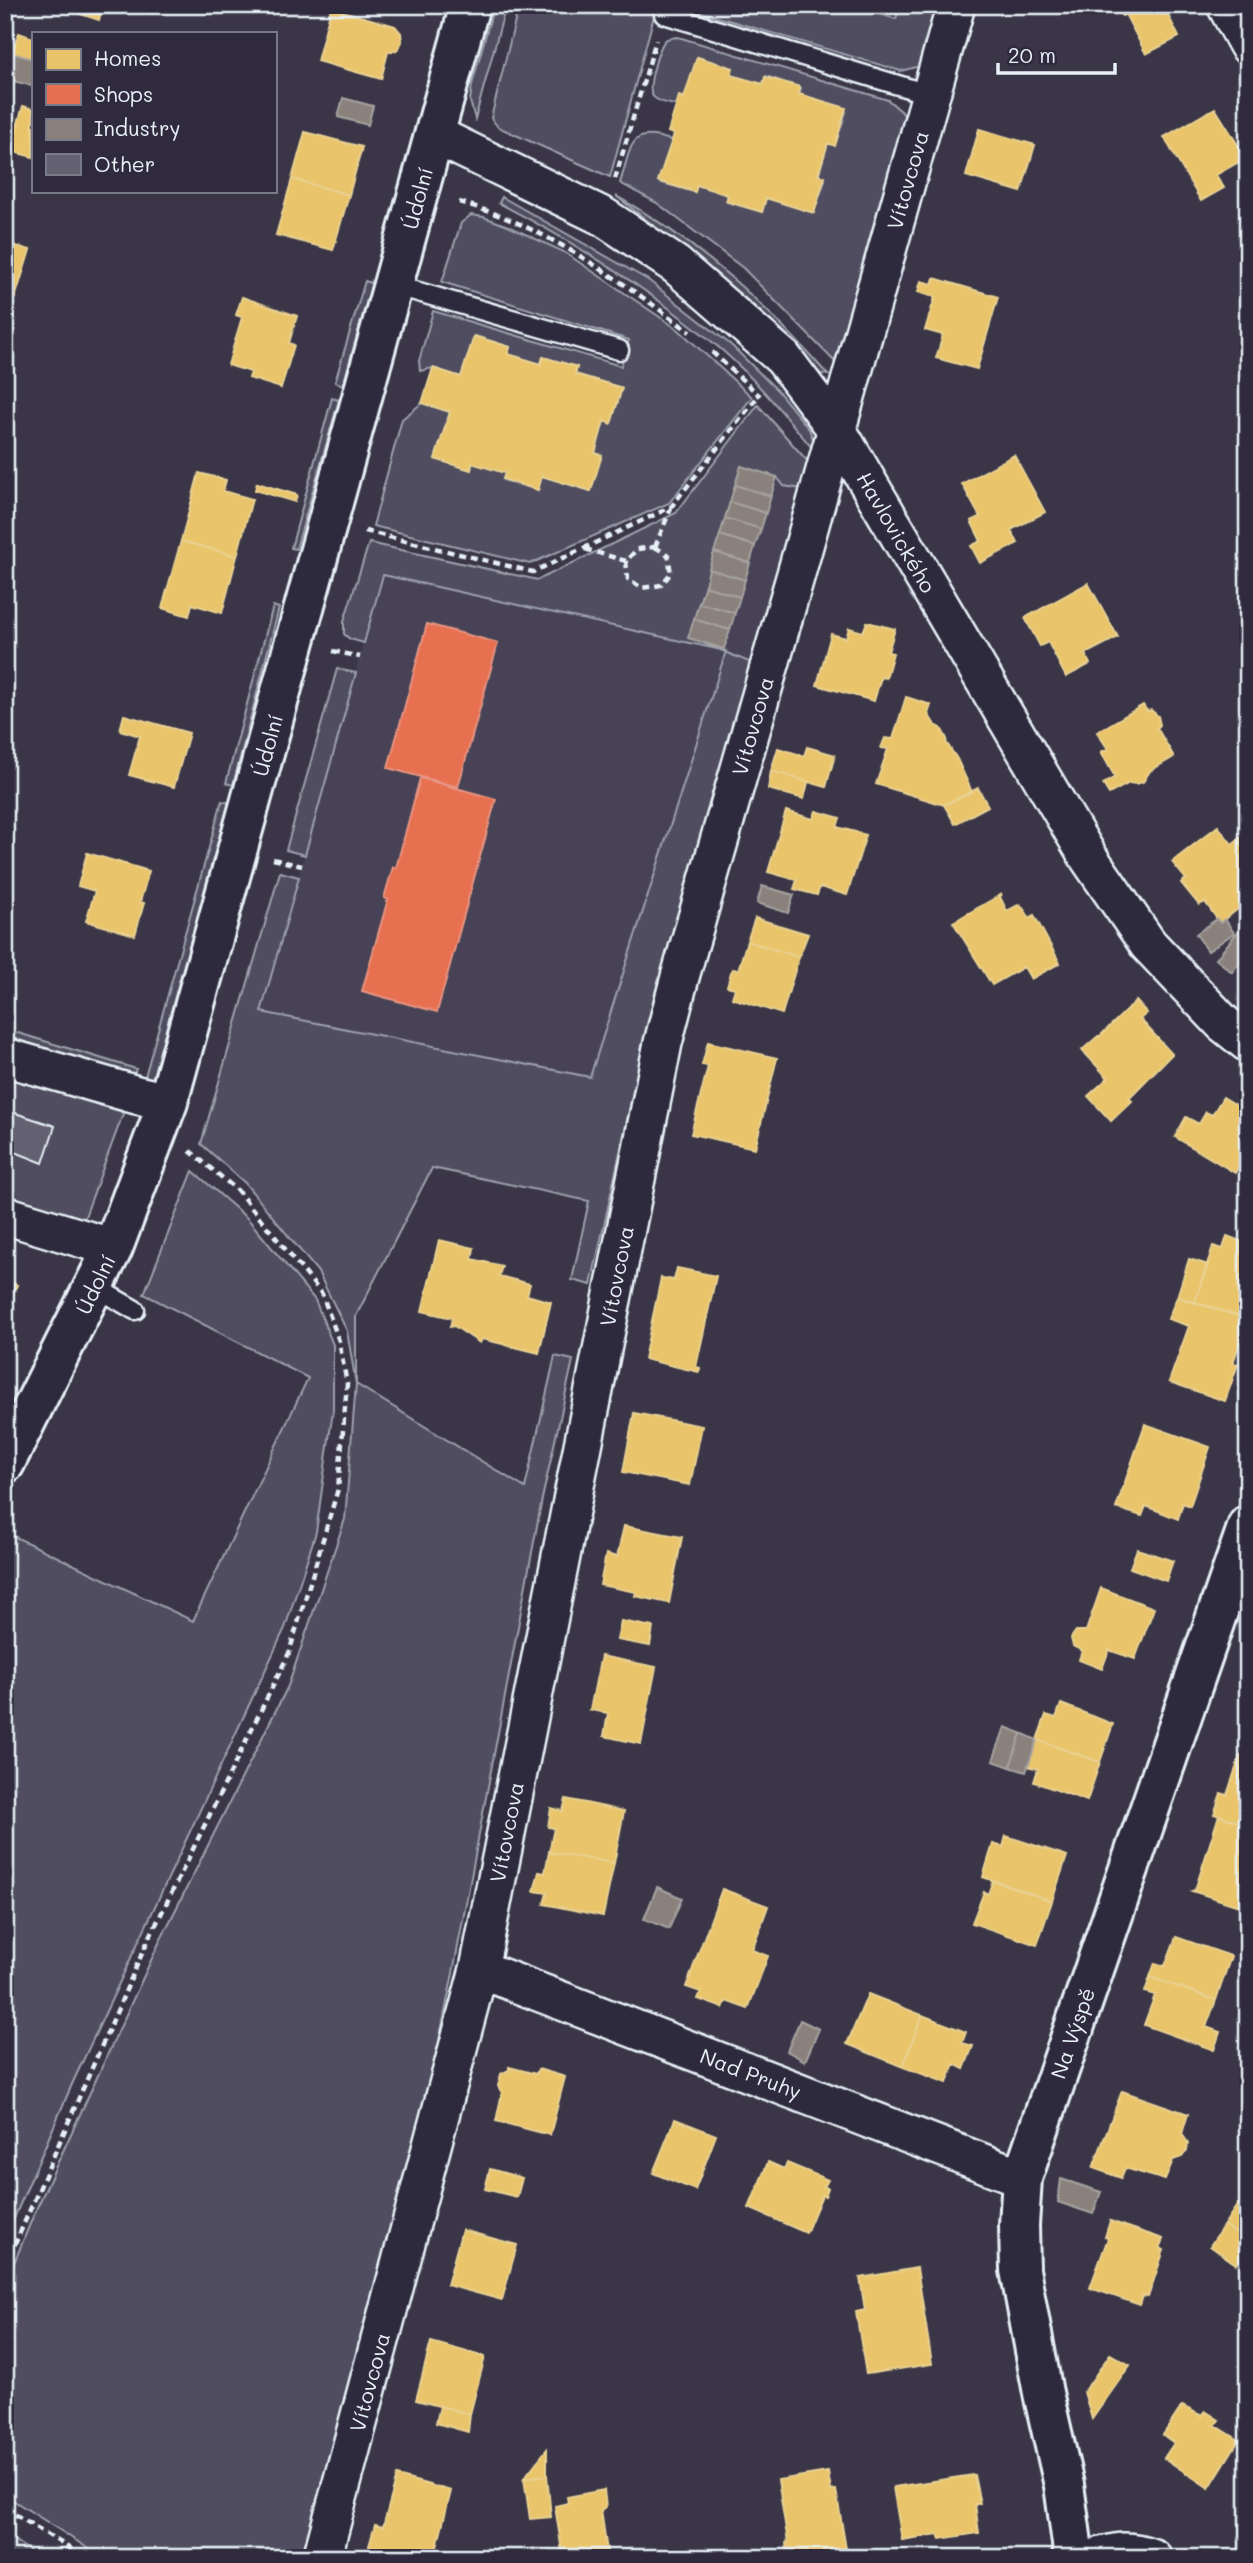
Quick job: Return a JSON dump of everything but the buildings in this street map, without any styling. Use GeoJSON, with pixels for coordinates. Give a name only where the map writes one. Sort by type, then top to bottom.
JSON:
{"type":"FeatureCollection","features":[{"type":"Feature","properties":{"kind":"street","name":"Údolní"},"geometry":{"type":"LineString","coordinates":[[5,1463],[113,1248],[164,1114],[470,5]]}},
{"type":"Feature","properties":{"kind":"street","name":"Vítovcova"},"geometry":{"type":"LineString","coordinates":[[322,2558],[479,1969],[663,1043],[683,963],[956,5]]}},
{"type":"Feature","properties":{"kind":"street"},"geometry":{"type":"LineString","coordinates":[[1226,5],[1248,45]]}},
{"type":"Feature","properties":{"kind":"street","name":"Havlovického"},"geometry":{"type":"LineString","coordinates":[[435,135],[604,217],[676,265],[783,358],[837,430],[1103,879],[1147,944],[1223,1023],[1248,1043]]}},
{"type":"Feature","properties":{"kind":"street"},"geometry":{"type":"LineString","coordinates":[[5,1058],[136,1095],[164,1114]]}},
{"type":"Feature","properties":{"kind":"street"},"geometry":{"type":"LineString","coordinates":[[5,1215],[113,1248]]}},
{"type":"Feature","properties":{"kind":"street","name":"Na Výspě"},"geometry":{"type":"LineString","coordinates":[[1074,2558],[1064,2485],[1043,2393],[1020,2270],[1019,2225],[1023,2178],[1248,1525]]}},
{"type":"Feature","properties":{"kind":"street","name":"Nad Pruhy"},"geometry":{"type":"LineString","coordinates":[[479,1969],[1023,2178]]}},
{"type":"Feature","properties":{"kind":"street"},"geometry":{"type":"LineString","coordinates":[[1095,2558],[1117,2552],[1136,2551],[1153,2558]]}},
{"type":"Feature","properties":{"kind":"lane"},"geometry":{"type":"LineString","coordinates":[[664,14],[930,95]]}},
{"type":"Feature","properties":{"kind":"lane"},"geometry":{"type":"LineString","coordinates":[[394,285],[619,350]]}},
{"type":"Feature","properties":{"kind":"lane"},"geometry":{"type":"LineString","coordinates":[[93,1286],[135,1310]]}},
{"type":"Feature","properties":{"kind":"path"},"geometry":{"type":"LineString","coordinates":[[612,187],[664,14]]}},
{"type":"Feature","properties":{"kind":"path"},"geometry":{"type":"LineString","coordinates":[[459,202],[518,223],[584,259],[644,298],[696,337]]}},
{"type":"Feature","properties":{"kind":"path"},"geometry":{"type":"LineString","coordinates":[[655,547],[671,507],[759,395],[705,345]]}},
{"type":"Feature","properties":{"kind":"path"},"geometry":{"type":"LineString","coordinates":[[328,522],[533,572],[671,507]]}},
{"type":"Feature","properties":{"kind":"path"},"geometry":{"type":"LineString","coordinates":[[655,547],[668,555],[671,573],[661,585],[642,589],[628,579],[626,561],[638,549],[655,547]]}},
{"type":"Feature","properties":{"kind":"path"},"geometry":{"type":"LineString","coordinates":[[584,548],[626,561]]}},
{"type":"Feature","properties":{"kind":"path"},"geometry":{"type":"LineString","coordinates":[[328,650],[360,657]]}},
{"type":"Feature","properties":{"kind":"path"},"geometry":{"type":"LineString","coordinates":[[272,859],[302,866]]}},
{"type":"Feature","properties":{"kind":"path"},"geometry":{"type":"LineString","coordinates":[[5,2267],[144,1949],[289,1653],[338,1489],[347,1384],[340,1341],[322,1294],[237,1190],[164,1114]]}},
{"type":"Feature","properties":{"kind":"path"},"geometry":{"type":"LineString","coordinates":[[5,2508],[85,2558]]}},
{"type":"Feature","properties":{"kind":"shaded area"},"geometry":{"type":"Polygon","coordinates":[[[494,5],[506,5],[475,119],[470,101],[472,85],[494,5]]]}},
{"type":"Feature","properties":{"kind":"shaded area"},"geometry":{"type":"Polygon","coordinates":[[[519,5],[657,5],[610,177],[498,127],[491,118],[519,5]]]}},
{"type":"Feature","properties":{"kind":"shaded area"},"geometry":{"type":"Polygon","coordinates":[[[677,5],[850,5],[896,19],[900,5],[940,5],[924,65],[901,71],[677,5]]]}},
{"type":"Feature","properties":{"kind":"shaded area"},"geometry":{"type":"Polygon","coordinates":[[[678,37],[888,100],[902,112],[907,121],[838,365],[743,268],[657,203],[620,183],[634,142],[647,136],[658,137],[673,141],[659,182],[694,192],[697,185],[728,195],[727,202],[762,212],[766,198],[814,213],[825,180],[818,177],[828,143],[835,145],[846,112],[799,96],[801,88],[766,76],[763,86],[731,75],[732,68],[698,57],[682,107],[661,102],[654,98],[651,90],[655,65],[664,42],[668,38],[678,37]]]}},
{"type":"Feature","properties":{"kind":"shaded area"},"geometry":{"type":"Polygon","coordinates":[[[616,196],[675,233],[730,276],[781,324],[828,375],[815,369],[719,279],[616,196]]]}},
{"type":"Feature","properties":{"kind":"shaded area"},"geometry":{"type":"Polygon","coordinates":[[[502,197],[648,280],[731,345],[778,391],[809,429],[814,441],[812,448],[780,410],[722,350],[669,308],[614,270],[499,203],[502,197]]]}},
{"type":"Feature","properties":{"kind":"shaded area"},"geometry":{"type":"Polygon","coordinates":[[[471,215],[508,226],[564,252],[679,330],[752,397],[669,503],[530,564],[373,526],[402,419],[422,403],[450,412],[435,459],[471,470],[472,463],[505,473],[503,480],[538,490],[542,476],[590,491],[595,453],[604,421],[611,423],[622,388],[575,374],[577,367],[543,357],[541,364],[508,354],[510,347],[475,336],[461,377],[433,368],[420,371],[419,361],[433,311],[621,366],[629,340],[442,282],[461,223],[471,215]]]}},
{"type":"Feature","properties":{"kind":"shaded area"},"geometry":{"type":"Polygon","coordinates":[[[365,281],[372,283],[343,385],[335,382],[365,281]]]}},
{"type":"Feature","properties":{"kind":"shaded area"},"geometry":{"type":"Polygon","coordinates":[[[332,398],[339,400],[296,549],[291,548],[332,398]]]}},
{"type":"Feature","properties":{"kind":"shaded area"},"geometry":{"type":"Polygon","coordinates":[[[758,405],[810,464],[802,489],[784,486],[777,477],[741,467],[689,637],[719,649],[383,575],[364,643],[344,634],[344,621],[369,543],[538,580],[676,513],[758,405]]]}},
{"type":"Feature","properties":{"kind":"shaded area"},"geometry":{"type":"Polygon","coordinates":[[[741,466],[777,477],[802,489],[754,664],[726,651],[590,1077],[261,1012],[382,575],[717,649],[688,638],[741,466]]]}},
{"type":"Feature","properties":{"kind":"shaded area"},"geometry":{"type":"Polygon","coordinates":[[[273,606],[279,608],[233,785],[226,783],[273,606]]]}},
{"type":"Feature","properties":{"kind":"shaded area"},"geometry":{"type":"Polygon","coordinates":[[[726,652],[754,664],[654,996],[591,1285],[572,1280],[589,1201],[432,1168],[356,1316],[356,1384],[347,1331],[318,1272],[245,1183],[201,1144],[280,872],[299,877],[261,1012],[590,1077],[726,652]]]}},
{"type":"Feature","properties":{"kind":"shaded area"},"geometry":{"type":"Polygon","coordinates":[[[337,669],[356,673],[305,855],[286,850],[337,669]]]}},
{"type":"Feature","properties":{"kind":"shaded area"},"geometry":{"type":"Polygon","coordinates":[[[222,801],[229,803],[152,1080],[144,1080],[222,801]]]}},
{"type":"Feature","properties":{"kind":"shaded area"},"geometry":{"type":"Polygon","coordinates":[[[5,1029],[136,1069],[132,1080],[5,1046],[5,1029]]]}},
{"type":"Feature","properties":{"kind":"shaded area"},"geometry":{"type":"Polygon","coordinates":[[[5,1068],[103,1094],[123,1114],[83,1222],[5,1198],[5,1068]]]}},
{"type":"Feature","properties":{"kind":"shaded area"},"geometry":{"type":"Polygon","coordinates":[[[193,1171],[248,1219],[315,1300],[333,1345],[333,1410],[316,1532],[285,1628],[73,2082],[5,2239],[5,1537],[7,1533],[193,1621],[308,1378],[144,1294],[193,1171]]]}},
{"type":"Feature","properties":{"kind":"shaded area"},"geometry":{"type":"Polygon","coordinates":[[[555,1356],[573,1360],[542,1499],[452,1978],[410,2181],[304,2558],[103,2558],[5,2495],[5,2285],[34,2214],[159,1943],[288,1686],[345,1519],[356,1384],[525,1488],[555,1356]]]}},
{"type":"Feature","properties":{"kind":"shaded area"},"geometry":{"type":"Polygon","coordinates":[[[5,2534],[40,2558],[5,2558],[5,2534]]]}}]}
